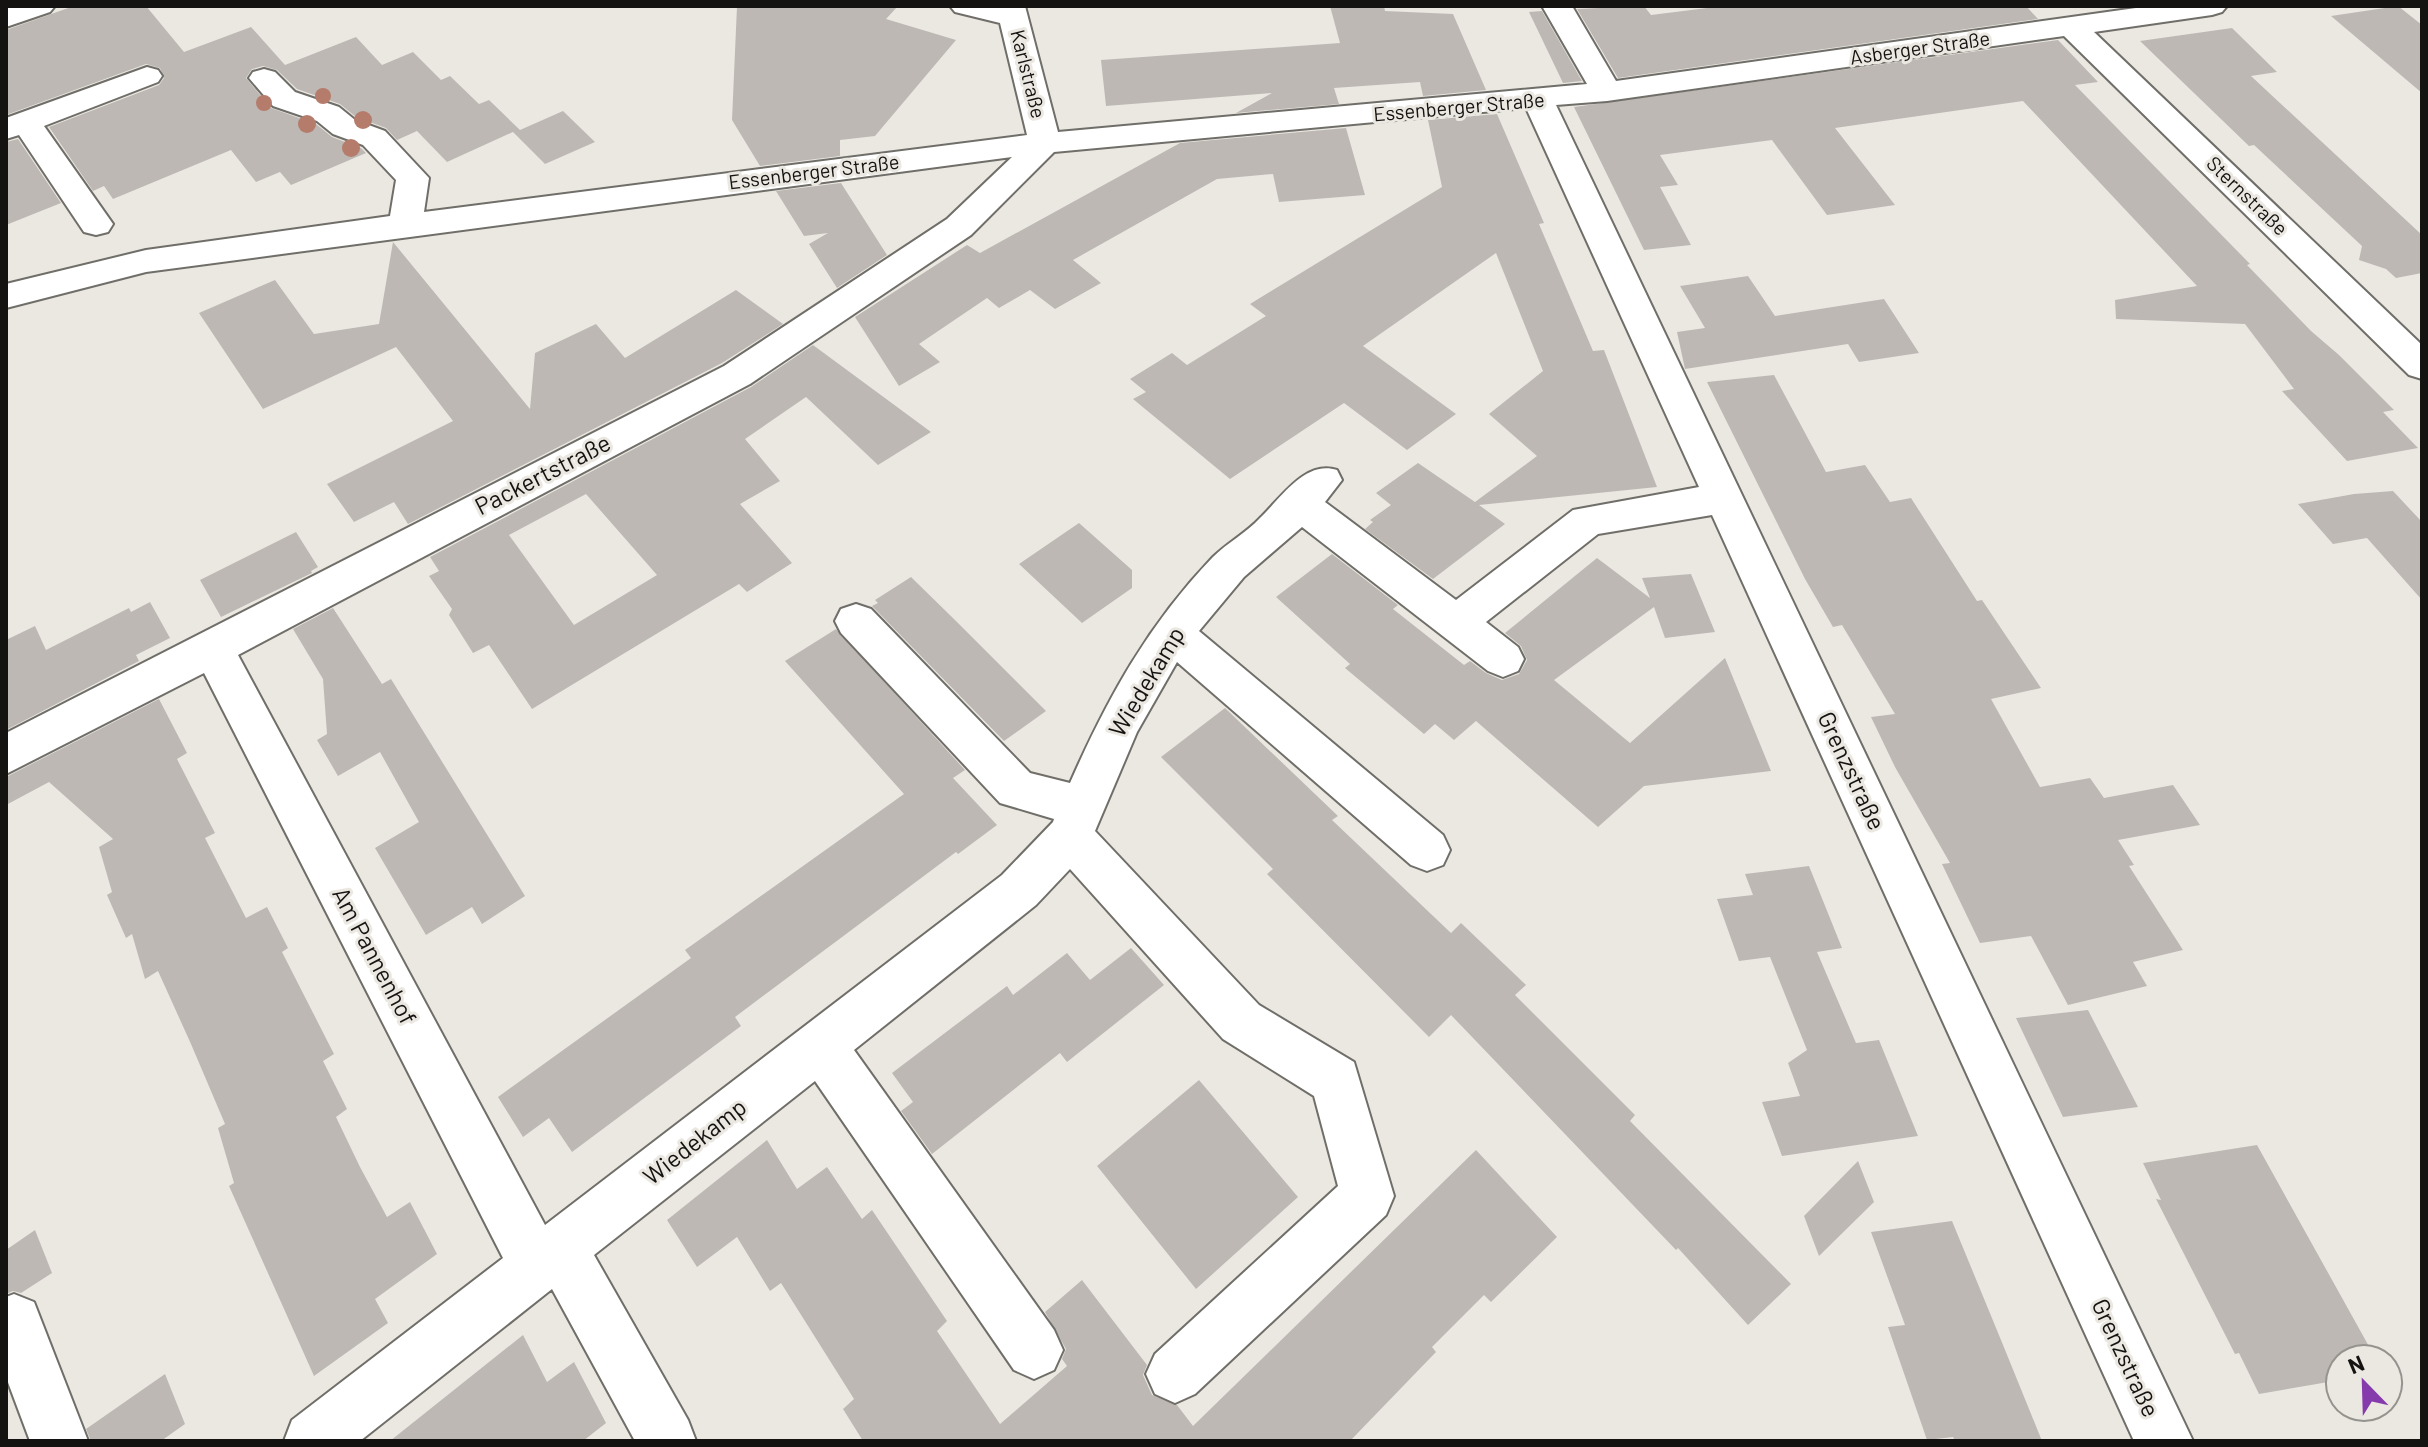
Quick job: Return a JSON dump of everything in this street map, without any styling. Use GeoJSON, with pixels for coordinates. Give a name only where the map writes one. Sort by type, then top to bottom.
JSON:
{"type":"FeatureCollection","features":[{"type":"Feature","properties":{"kind":"street"},"geometry":{"type":"LineString","coordinates":[[6,18],[40,6]]}},
{"type":"Feature","properties":{"kind":"street"},"geometry":{"type":"LineString","coordinates":[[965,6],[1012,12]]}},
{"type":"Feature","properties":{"kind":"street"},"geometry":{"type":"LineString","coordinates":[[1557,6],[1618,91]]}},
{"type":"Feature","properties":{"kind":"street","name":"Asberger Straße"},"geometry":{"type":"LineString","coordinates":[[1618,91],[2072,27],[2106,13],[2212,6]]}},
{"type":"Feature","properties":{"kind":"street","name":"Karlstraße"},"geometry":{"type":"LineString","coordinates":[[1012,12],[1045,143]]}},
{"type":"Feature","properties":{"kind":"street","name":"Sternstraße"},"geometry":{"type":"LineString","coordinates":[[2072,27],[2422,366]]}},
{"type":"Feature","properties":{"kind":"street"},"geometry":{"type":"LineString","coordinates":[[96,224],[16,126],[147,76]]}},
{"type":"Feature","properties":{"kind":"street"},"geometry":{"type":"LineString","coordinates":[[264,78],[284,99],[328,114],[344,127],[374,138],[413,178],[405,225]]}},
{"type":"Feature","properties":{"kind":"street","name":"Essenberger Straße"},"geometry":{"type":"LineString","coordinates":[[6,296],[146,261],[1045,143],[1618,91]]}},
{"type":"Feature","properties":{"kind":"street","name":"Grenzstraße"},"geometry":{"type":"LineString","coordinates":[[1538,100],[2164,1441]]}},
{"type":"Feature","properties":{"kind":"street","name":"Packertstraße"},"geometry":{"type":"LineString","coordinates":[[6,755],[737,375],[959,227],[1045,143]]}},
{"type":"Feature","properties":{"kind":"street","name":"Wiedekamp"},"geometry":{"type":"LineString","coordinates":[[313,1441],[1019,890],[1076,821],[1118,725],[1172,633],[1230,566],[1269,535],[1311,492],[1503,659]]}},
{"type":"Feature","properties":{"kind":"street"},"geometry":{"type":"LineString","coordinates":[[1472,610],[1587,521],[1724,498]]}},
{"type":"Feature","properties":{"kind":"street"},"geometry":{"type":"LineString","coordinates":[[856,621],[1016,789],[1076,821],[1241,1022],[1336,1080],[1367,1196],[1175,1374]]}},
{"type":"Feature","properties":{"kind":"street"},"geometry":{"type":"LineString","coordinates":[[1172,633],[1427,850]]}},
{"type":"Feature","properties":{"kind":"street","name":"Am Pannenhof"},"geometry":{"type":"LineString","coordinates":[[212,647],[548,1256],[667,1441]]}},
{"type":"Feature","properties":{"kind":"street"},"geometry":{"type":"LineString","coordinates":[[820,1045],[1034,1350]]}},
{"type":"Feature","properties":{"kind":"street"},"geometry":{"type":"LineString","coordinates":[[14,1322],[59,1441]]}},
{"type":"Feature","properties":{"kind":"building"},"geometry":{"type":"Polygon","coordinates":[[[74,6],[146,6],[184,52],[251,27],[285,65],[356,37],[382,65],[413,52],[441,80],[450,76],[479,104],[489,100],[520,130],[563,111],[595,142],[545,164],[513,132],[447,162],[417,131],[397,140],[386,128],[356,117],[340,104],[297,89],[277,70],[263,66],[252,69],[246,78],[271,108],[316,124],[332,137],[366,153],[291,185],[280,172],[256,182],[231,150],[113,199],[104,186],[93,191],[49,127],[159,85],[164,78],[160,68],[146,64],[6,115],[6,30],[74,6]]]}},
{"type":"Feature","properties":{"kind":"building"},"geometry":{"type":"Polygon","coordinates":[[[737,6],[898,6],[886,19],[956,40],[875,136],[840,140],[840,156],[760,166],[732,120],[737,6]]]}},
{"type":"Feature","properties":{"kind":"building"},"geometry":{"type":"Polygon","coordinates":[[[1330,6],[1384,6],[1385,11],[1453,14],[1486,90],[1423,96],[1420,82],[1334,88],[1339,104],[1236,113],[1272,93],[1106,106],[1101,60],[1340,43],[1330,6]]]}},
{"type":"Feature","properties":{"kind":"building"},"geometry":{"type":"Polygon","coordinates":[[[1644,6],[1651,15],[1723,6],[2026,6],[2038,19],[1618,78],[1577,9],[1644,6]]]}},
{"type":"Feature","properties":{"kind":"building"},"geometry":{"type":"Polygon","coordinates":[[[2398,6],[2422,25],[2422,93],[2331,16],[2398,6]]]}},
{"type":"Feature","properties":{"kind":"building"},"geometry":{"type":"Polygon","coordinates":[[[1542,11],[1582,81],[1563,83],[1529,12],[1542,11]]]}},
{"type":"Feature","properties":{"kind":"building"},"geometry":{"type":"Polygon","coordinates":[[[2232,28],[2277,72],[2251,76],[2422,235],[2422,273],[2396,278],[2386,269],[2359,260],[2362,246],[2254,145],[2249,146],[2140,41],[2232,28]]]}},
{"type":"Feature","properties":{"kind":"building"},"geometry":{"type":"Polygon","coordinates":[[[2058,40],[2098,82],[2075,85],[2311,331],[2394,410],[2383,412],[2418,448],[2347,461],[2282,391],[2294,389],[2245,324],[2116,319],[2115,300],[2197,286],[2023,101],[1835,128],[1895,205],[1827,215],[1772,140],[1660,155],[1678,185],[1660,187],[1691,245],[1644,250],[1574,107],[2058,40]]]}},
{"type":"Feature","properties":{"kind":"building"},"geometry":{"type":"Polygon","coordinates":[[[1497,114],[1544,223],[1539,224],[1593,351],[1604,350],[1657,487],[1479,505],[1505,524],[1433,579],[1365,529],[1373,522],[1370,520],[1391,505],[1376,493],[1418,463],[1475,502],[1537,456],[1489,414],[1543,371],[1496,253],[1363,346],[1456,414],[1407,450],[1344,403],[1230,479],[1133,399],[1146,392],[1130,379],[1172,353],[1187,365],[1266,316],[1250,304],[1442,187],[1428,120],[1497,114]]]}},
{"type":"Feature","properties":{"kind":"building"},"geometry":{"type":"Polygon","coordinates":[[[1346,128],[1365,195],[1279,202],[1273,174],[1217,179],[1073,260],[1101,283],[1055,309],[1030,290],[999,308],[987,298],[919,344],[940,362],[899,386],[855,317],[967,245],[980,253],[1180,143],[1346,128]]]}},
{"type":"Feature","properties":{"kind":"building"},"geometry":{"type":"Polygon","coordinates":[[[18,139],[61,203],[6,225],[6,142],[18,139]]]}},
{"type":"Feature","properties":{"kind":"building"},"geometry":{"type":"Polygon","coordinates":[[[841,183],[887,255],[837,288],[809,244],[828,233],[804,236],[776,191],[841,183]]]}},
{"type":"Feature","properties":{"kind":"building"},"geometry":{"type":"Polygon","coordinates":[[[393,242],[530,409],[535,353],[596,324],[625,358],[736,290],[783,324],[722,363],[408,524],[394,502],[354,522],[327,484],[453,421],[396,347],[263,409],[199,313],[275,280],[314,334],[379,324],[393,242]]]}},
{"type":"Feature","properties":{"kind":"building"},"geometry":{"type":"Polygon","coordinates":[[[1748,276],[1775,316],[1884,299],[1919,353],[1859,362],[1848,344],[1685,369],[1677,332],[1705,328],[1680,286],[1748,276]]]}},
{"type":"Feature","properties":{"kind":"building"},"geometry":{"type":"Polygon","coordinates":[[[813,345],[931,432],[878,465],[806,397],[745,439],[780,481],[740,504],[792,563],[747,592],[739,584],[532,709],[489,645],[473,653],[449,615],[452,609],[429,576],[439,571],[430,557],[751,387],[813,345]],[[586,494],[509,535],[574,625],[657,575],[586,494]]]}},
{"type":"Feature","properties":{"kind":"building"},"geometry":{"type":"Polygon","coordinates":[[[1774,375],[1826,472],[1865,465],[1890,502],[1911,498],[1977,601],[1982,600],[2041,688],[1991,699],[2040,787],[2090,778],[2104,798],[2173,785],[2200,825],[2118,840],[2134,865],[2129,866],[2183,950],[2133,962],[2147,986],[2068,1005],[2031,936],[1980,943],[1942,864],[1950,863],[1895,767],[1871,717],[1895,714],[1842,625],[1833,627],[1805,579],[1707,382],[1774,375]]]}},
{"type":"Feature","properties":{"kind":"building"},"geometry":{"type":"Polygon","coordinates":[[[2393,491],[2422,522],[2422,600],[2367,538],[2333,544],[2298,504],[2393,491]]]}},
{"type":"Feature","properties":{"kind":"building"},"geometry":{"type":"Polygon","coordinates":[[[1079,523],[1132,570],[1132,588],[1082,623],[1019,564],[1079,523]]]}},
{"type":"Feature","properties":{"kind":"building"},"geometry":{"type":"Polygon","coordinates":[[[296,532],[318,567],[312,573],[221,617],[200,580],[296,532]]]}},
{"type":"Feature","properties":{"kind":"building"},"geometry":{"type":"Polygon","coordinates":[[[1332,554],[1398,605],[1393,609],[1464,665],[1470,661],[1502,680],[1519,674],[1527,660],[1521,646],[1505,633],[1597,558],[1650,598],[1642,578],[1691,574],[1715,632],[1665,638],[1654,607],[1554,680],[1630,743],[1725,658],[1771,771],[1644,786],[1598,827],[1476,721],[1454,740],[1435,724],[1424,734],[1345,668],[1350,664],[1276,597],[1332,554]]]}},
{"type":"Feature","properties":{"kind":"building"},"geometry":{"type":"Polygon","coordinates":[[[911,577],[1046,711],[1004,741],[872,606],[878,603],[875,600],[911,577]]]}},
{"type":"Feature","properties":{"kind":"building"},"geometry":{"type":"Polygon","coordinates":[[[150,602],[170,638],[136,655],[139,661],[6,730],[6,640],[35,626],[46,650],[129,608],[131,612],[150,602]]]}},
{"type":"Feature","properties":{"kind":"building"},"geometry":{"type":"Polygon","coordinates":[[[333,608],[382,684],[391,679],[525,896],[482,924],[472,907],[426,935],[375,848],[419,822],[380,752],[338,776],[317,740],[327,734],[323,679],[293,629],[333,608]]]}},
{"type":"Feature","properties":{"kind":"building"},"geometry":{"type":"Polygon","coordinates":[[[836,629],[965,770],[953,778],[997,825],[958,854],[956,852],[735,1017],[741,1026],[572,1152],[549,1118],[523,1137],[498,1097],[691,958],[685,950],[904,794],[785,661],[836,629]]]}},
{"type":"Feature","properties":{"kind":"building"},"geometry":{"type":"Polygon","coordinates":[[[159,699],[187,753],[177,759],[215,833],[205,838],[246,918],[267,907],[288,948],[282,952],[334,1054],[323,1061],[347,1109],[336,1117],[360,1167],[387,1217],[410,1202],[437,1254],[375,1299],[388,1323],[314,1376],[229,1186],[234,1183],[218,1128],[225,1124],[191,1044],[158,971],[145,979],[132,934],[126,938],[107,895],[112,892],[99,847],[113,839],[49,782],[6,805],[6,777],[159,699]]]}},
{"type":"Feature","properties":{"kind":"building"},"geometry":{"type":"Polygon","coordinates":[[[1225,708],[1338,816],[1332,820],[1451,933],[1461,923],[1526,985],[1515,995],[1635,1115],[1630,1121],[1791,1284],[1748,1325],[1678,1248],[1676,1250],[1451,1015],[1429,1037],[1267,874],[1273,869],[1161,757],[1225,708]]]}},
{"type":"Feature","properties":{"kind":"building"},"geometry":{"type":"Polygon","coordinates":[[[1809,866],[1842,948],[1817,952],[1856,1043],[1879,1040],[1918,1136],[1782,1156],[1762,1102],[1800,1096],[1788,1063],[1807,1050],[1770,957],[1739,961],[1717,899],[1753,895],[1745,874],[1809,866]]]}},
{"type":"Feature","properties":{"kind":"building"},"geometry":{"type":"Polygon","coordinates":[[[1131,948],[1164,985],[1067,1062],[1060,1053],[932,1154],[901,1111],[913,1102],[892,1073],[1007,986],[1013,995],[1067,953],[1090,980],[1131,948]]]}},
{"type":"Feature","properties":{"kind":"building"},"geometry":{"type":"Polygon","coordinates":[[[2088,1010],[2138,1107],[2063,1117],[2016,1018],[2088,1010]]]}},
{"type":"Feature","properties":{"kind":"building"},"geometry":{"type":"Polygon","coordinates":[[[1199,1080],[1298,1197],[1196,1289],[1097,1166],[1199,1080]]]}},
{"type":"Feature","properties":{"kind":"building"},"geometry":{"type":"Polygon","coordinates":[[[767,1140],[797,1189],[827,1167],[862,1219],[872,1210],[947,1321],[937,1331],[1000,1424],[1067,1366],[1062,1359],[1066,1349],[1045,1312],[1082,1280],[1147,1365],[1143,1375],[1152,1395],[1177,1405],[1193,1426],[1476,1150],[1557,1237],[1491,1302],[1484,1295],[1432,1347],[1436,1352],[1350,1441],[863,1441],[843,1409],[854,1399],[781,1283],[770,1291],[737,1237],[697,1267],[667,1220],[767,1140]]]}},
{"type":"Feature","properties":{"kind":"building"},"geometry":{"type":"Polygon","coordinates":[[[2257,1145],[2367,1343],[2324,1343],[2324,1383],[2259,1394],[2239,1353],[2235,1354],[2156,1199],[2161,1200],[2143,1163],[2257,1145]]]}},
{"type":"Feature","properties":{"kind":"building"},"geometry":{"type":"Polygon","coordinates":[[[1858,1161],[1874,1202],[1819,1256],[1804,1216],[1858,1161]]]}},
{"type":"Feature","properties":{"kind":"building"},"geometry":{"type":"Polygon","coordinates":[[[1952,1221],[2042,1441],[1955,1441],[1953,1437],[1927,1440],[1888,1327],[1905,1325],[1871,1232],[1952,1221]]]}},
{"type":"Feature","properties":{"kind":"building"},"geometry":{"type":"Polygon","coordinates":[[[35,1230],[52,1273],[21,1293],[13,1291],[6,1294],[6,1250],[35,1230]]]}},
{"type":"Feature","properties":{"kind":"building"},"geometry":{"type":"Polygon","coordinates":[[[523,1335],[547,1382],[574,1362],[606,1423],[583,1441],[390,1441],[523,1335]]]}},
{"type":"Feature","properties":{"kind":"building"},"geometry":{"type":"Polygon","coordinates":[[[165,1374],[185,1424],[161,1441],[91,1441],[86,1429],[165,1374]]]}}]}
